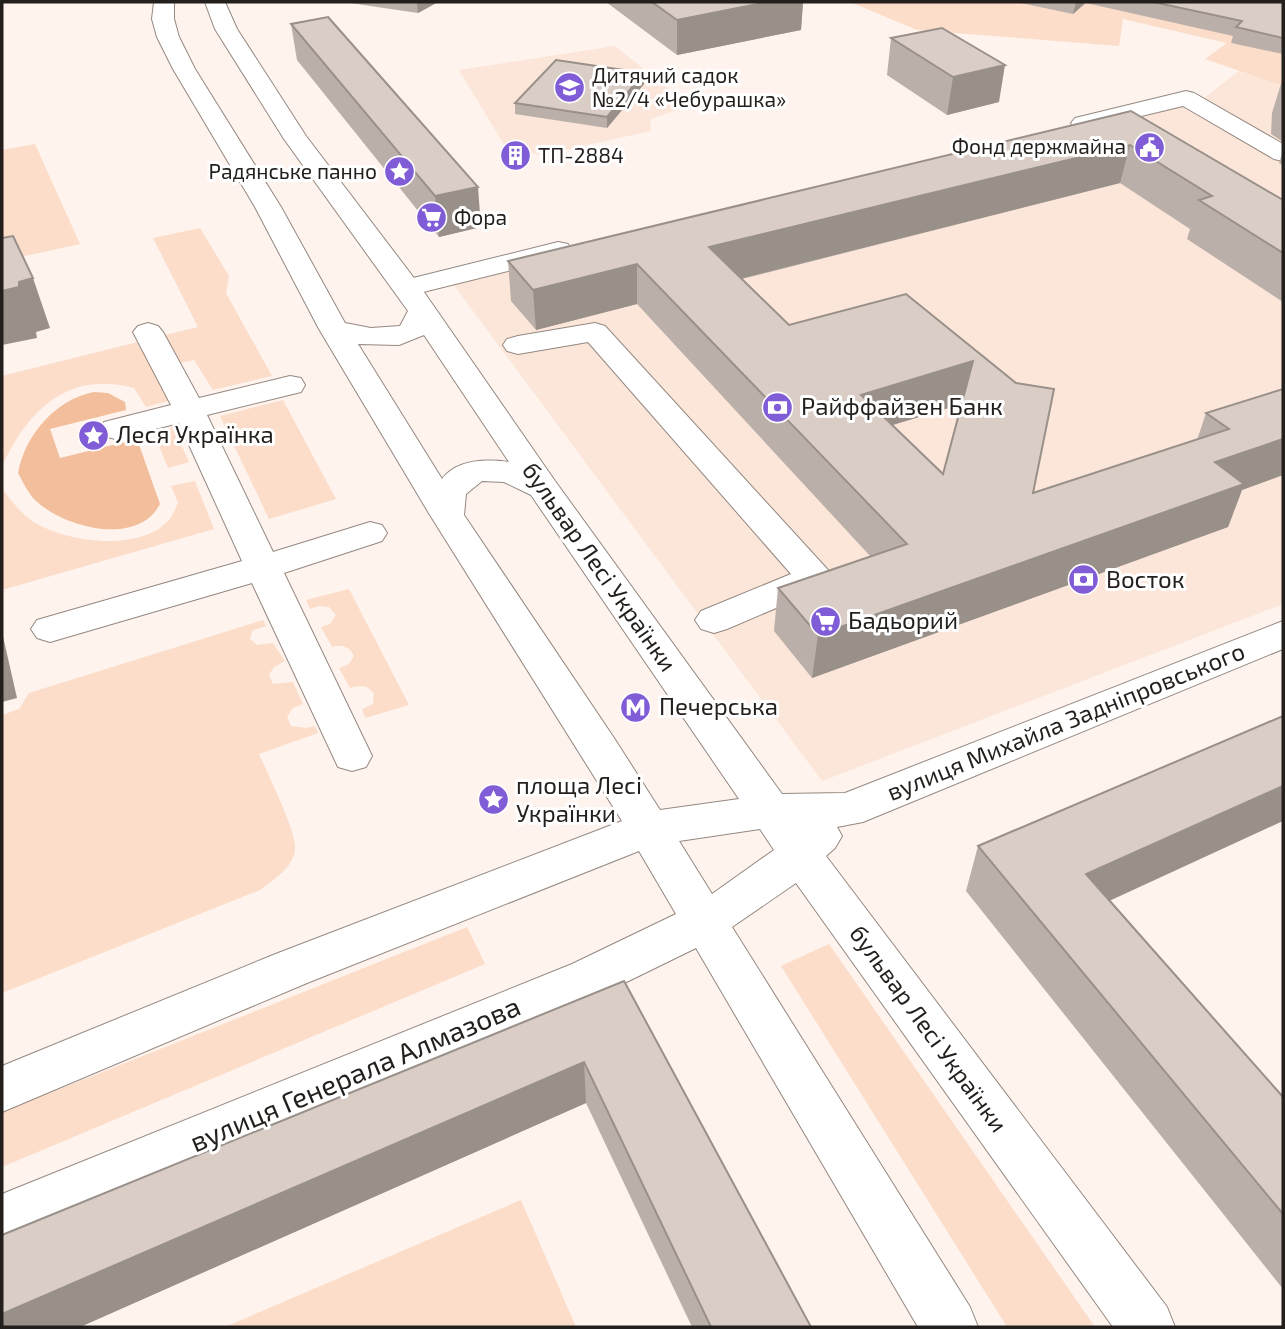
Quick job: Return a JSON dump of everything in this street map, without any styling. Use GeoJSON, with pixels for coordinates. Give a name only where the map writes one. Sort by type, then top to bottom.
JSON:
{"type":"FeatureCollection","features":[{"type":"Feature","properties":{"kind":"main road"},"geometry":{"type":"LineString","coordinates":[[164,2],[163,19],[168,37],[184,69],[268,207],[334,328],[447,515],[600,749],[950,1327]]}},
{"type":"Feature","properties":{"kind":"main road","name":"бульвар Лесі Українки"},"geometry":{"type":"LineString","coordinates":[[215,2],[226,29],[296,139],[415,300],[543,488],[801,855],[1147,1327]]}},
{"type":"Feature","properties":{"kind":"main road"},"geometry":{"type":"LineString","coordinates":[[1058,129],[1186,99],[1283,154]]}},
{"type":"Feature","properties":{"kind":"main road"},"geometry":{"type":"LineString","coordinates":[[334,328],[359,338],[393,337],[415,327],[415,300],[578,246]]}},
{"type":"Feature","properties":{"kind":"main road"},"geometry":{"type":"LineString","coordinates":[[148,332],[189,411],[352,756]]}},
{"type":"Feature","properties":{"kind":"main road"},"geometry":{"type":"LineString","coordinates":[[518,345],[595,332],[815,578],[714,620]]}},
{"type":"Feature","properties":{"kind":"main road"},"geometry":{"type":"LineString","coordinates":[[115,429],[289,385]]}},
{"type":"Feature","properties":{"kind":"main road"},"geometry":{"type":"LineString","coordinates":[[447,515],[448,494],[453,486],[472,474],[510,471],[523,474],[543,488]]}},
{"type":"Feature","properties":{"kind":"main road"},"geometry":{"type":"LineString","coordinates":[[50,629],[198,589],[370,533]]}},
{"type":"Feature","properties":{"kind":"main road","name":"вулиця Михайла Задніпровського"},"geometry":{"type":"LineString","coordinates":[[770,811],[848,810],[1283,634]]}},
{"type":"Feature","properties":{"kind":"main road","name":"вулиця Михайла Задніпровського"},"geometry":{"type":"LineString","coordinates":[[801,855],[848,810]]}},
{"type":"Feature","properties":{"kind":"main road"},"geometry":{"type":"LineString","coordinates":[[2,1089],[289,968],[648,829],[770,811]]}},
{"type":"Feature","properties":{"kind":"main road"},"geometry":{"type":"LineString","coordinates":[[705,922],[801,855]]}},
{"type":"Feature","properties":{"kind":"main road","name":"вулиця Генерала Алмазова"},"geometry":{"type":"LineString","coordinates":[[2,1220],[582,980],[705,922]]}},
{"type":"Feature","properties":{"kind":"shaded area"},"geometry":{"type":"Polygon","coordinates":[[[850,2],[1283,2],[1283,86],[1205,59],[1227,43],[1123,19],[1119,46],[917,30],[850,2]]]}},
{"type":"Feature","properties":{"kind":"shaded area","name":"Дитячий садок №2/4 «Чебурашка»"},"geometry":{"type":"Polygon","coordinates":[[[615,46],[690,106],[650,119],[651,131],[541,155],[506,148],[459,70],[615,46]]]}},
{"type":"Feature","properties":{"kind":"shaded area"},"geometry":{"type":"Polygon","coordinates":[[[1239,71],[1283,86],[1283,604],[822,781],[453,284],[1199,102],[1239,71]]]}},
{"type":"Feature","properties":{"kind":"shaded area"},"geometry":{"type":"Polygon","coordinates":[[[35,144],[80,244],[2,261],[2,150],[35,144]]]}},
{"type":"Feature","properties":{"kind":"shaded area"},"geometry":{"type":"Polygon","coordinates":[[[200,228],[229,276],[226,293],[272,376],[213,390],[194,360],[153,369],[168,401],[146,407],[134,388],[110,384],[89,385],[70,390],[53,399],[38,412],[12,446],[2,466],[2,376],[198,327],[153,238],[200,228]]]}},
{"type":"Feature","properties":{"kind":"shaded area"},"geometry":{"type":"Polygon","coordinates":[[[94,392],[108,393],[125,402],[126,410],[50,429],[60,458],[137,439],[160,504],[150,517],[135,525],[100,529],[64,518],[35,500],[18,473],[27,445],[44,421],[67,402],[94,392]]]}},
{"type":"Feature","properties":{"kind":"shaded area"},"geometry":{"type":"Polygon","coordinates":[[[283,400],[336,499],[269,519],[220,416],[283,400]]]}},
{"type":"Feature","properties":{"kind":"shaded area"},"geometry":{"type":"Polygon","coordinates":[[[173,427],[189,462],[168,468],[153,431],[173,427]]]}},
{"type":"Feature","properties":{"kind":"shaded area"},"geometry":{"type":"Polygon","coordinates":[[[195,481],[214,529],[2,590],[2,489],[24,515],[42,526],[78,538],[118,541],[154,532],[167,522],[178,503],[171,486],[195,481]]]}},
{"type":"Feature","properties":{"kind":"shaded area"},"geometry":{"type":"Polygon","coordinates":[[[349,589],[409,705],[365,718],[362,709],[373,704],[374,693],[363,686],[350,688],[339,668],[349,664],[354,656],[345,647],[332,647],[321,627],[330,624],[336,615],[329,607],[318,606],[310,609],[306,600],[349,589]]]}},
{"type":"Feature","properties":{"kind":"shaded area"},"geometry":{"type":"Polygon","coordinates":[[[263,620],[266,626],[253,630],[250,639],[257,645],[273,643],[285,661],[274,667],[269,675],[273,684],[293,682],[303,704],[293,708],[287,717],[291,726],[315,726],[318,733],[259,754],[292,831],[295,850],[290,863],[260,890],[2,993],[2,715],[19,709],[29,693],[263,620]]]}},
{"type":"Feature","properties":{"kind":"shaded area"},"geometry":{"type":"Polygon","coordinates":[[[467,927],[485,964],[2,1167],[2,1112],[467,927]]]}},
{"type":"Feature","properties":{"kind":"shaded area"},"geometry":{"type":"Polygon","coordinates":[[[829,944],[1095,1327],[1007,1327],[781,966],[829,944]]]}},
{"type":"Feature","properties":{"kind":"shaded area"},"geometry":{"type":"Polygon","coordinates":[[[521,1200],[576,1327],[225,1327],[521,1200]]]}},
{"type":"Feature","properties":{"kind":"building"},"geometry":{"type":"Polygon","coordinates":[[[652,2],[768,2],[677,20],[652,2]]]}},
{"type":"Feature","properties":{"kind":"building"},"geometry":{"type":"Polygon","coordinates":[[[1153,2],[1283,2],[1283,38],[1236,27],[1242,21],[1153,2]]]}},
{"type":"Feature","properties":{"kind":"building"},"geometry":{"type":"Polygon","coordinates":[[[328,17],[478,187],[435,196],[291,24],[328,17]]]}},
{"type":"Feature","properties":{"kind":"building"},"geometry":{"type":"Polygon","coordinates":[[[942,28],[1005,65],[953,77],[891,38],[942,28]]]}},
{"type":"Feature","properties":{"kind":"building"},"geometry":{"type":"Polygon","coordinates":[[[556,60],[644,73],[607,117],[515,103],[556,60]]]}},
{"type":"Feature","properties":{"kind":"building"},"geometry":{"type":"Polygon","coordinates":[[[1131,111],[1283,200],[1283,253],[1199,200],[1212,196],[1130,145],[709,247],[789,325],[906,294],[1016,383],[1054,389],[1033,493],[1229,429],[1206,413],[1283,389],[1283,439],[1215,462],[1244,484],[818,635],[778,588],[907,544],[637,264],[533,290],[508,261],[1131,111]],[[973,361],[861,395],[943,474],[973,361]]]}},
{"type":"Feature","properties":{"kind":"building"},"geometry":{"type":"Polygon","coordinates":[[[13,236],[33,278],[19,282],[19,287],[2,291],[2,238],[13,236]]]}},
{"type":"Feature","properties":{"kind":"building"},"geometry":{"type":"Polygon","coordinates":[[[1283,716],[1283,786],[1086,874],[1283,1097],[1283,1214],[978,846],[1283,716]]]}},
{"type":"Feature","properties":{"kind":"building"},"geometry":{"type":"Polygon","coordinates":[[[624,981],[811,1327],[711,1327],[584,1062],[2,1314],[2,1235],[624,981]]]}},
{"type":"Feature","properties":{"kind":"place","name":"Дитячий садок №2/4 «Чебурашка»"},"geometry":{"type":"Point","coordinates":[569,88]}},
{"type":"Feature","properties":{"kind":"place","name":"Фонд держмайна"},"geometry":{"type":"Point","coordinates":[1149,147]}},
{"type":"Feature","properties":{"kind":"place","name":"ТП-2884"},"geometry":{"type":"Point","coordinates":[515,156]}},
{"type":"Feature","properties":{"kind":"place","name":"Радянське панно"},"geometry":{"type":"Point","coordinates":[400,172]}},
{"type":"Feature","properties":{"kind":"place","name":"Фора"},"geometry":{"type":"Point","coordinates":[431,218]}},
{"type":"Feature","properties":{"kind":"place","name":"Райффайзен Банк"},"geometry":{"type":"Point","coordinates":[778,407]}},
{"type":"Feature","properties":{"kind":"place","name":"Леся Українка"},"geometry":{"type":"Point","coordinates":[93,435]}},
{"type":"Feature","properties":{"kind":"place","name":"Восток"},"geometry":{"type":"Point","coordinates":[1083,580]}},
{"type":"Feature","properties":{"kind":"place","name":"Бадьорий"},"geometry":{"type":"Point","coordinates":[825,621]}},
{"type":"Feature","properties":{"kind":"place","name":"Печерська"},"geometry":{"type":"Point","coordinates":[636,707]}},
{"type":"Feature","properties":{"kind":"place","name":"площа Лесі Українки"},"geometry":{"type":"Point","coordinates":[493,800]}}]}
